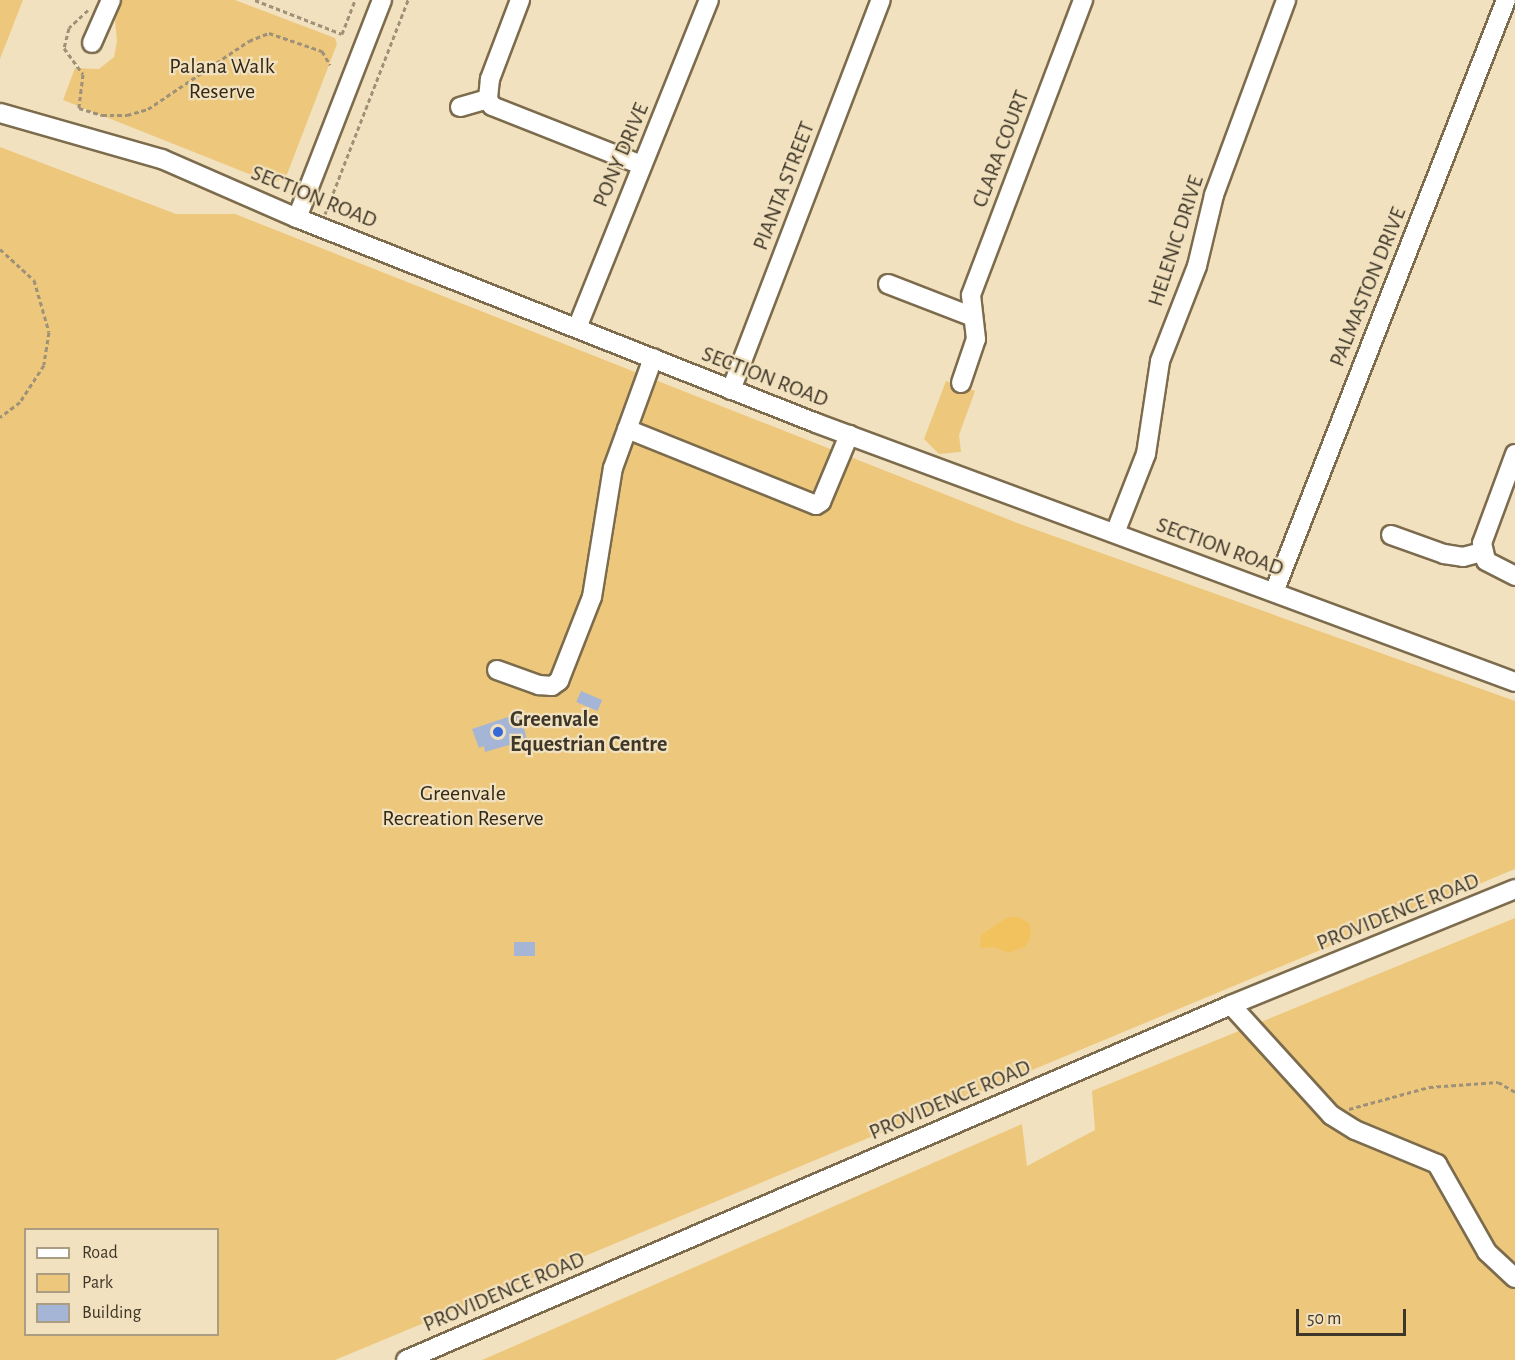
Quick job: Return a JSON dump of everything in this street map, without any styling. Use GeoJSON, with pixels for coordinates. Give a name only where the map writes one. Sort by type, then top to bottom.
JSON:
{"type":"FeatureCollection","features":[{"type":"Feature","properties":{"kind":"street"},"geometry":{"type":"LineString","coordinates":[[92,43],[111,0]]}},
{"type":"Feature","properties":{"kind":"street"},"geometry":{"type":"LineString","coordinates":[[297,218],[382,0]]}},
{"type":"Feature","properties":{"kind":"street"},"geometry":{"type":"LineString","coordinates":[[488,99],[490,77],[520,0]]}},
{"type":"Feature","properties":{"kind":"street","name":"PONY DRIVE"},"geometry":{"type":"LineString","coordinates":[[577,328],[709,0]]}},
{"type":"Feature","properties":{"kind":"street","name":"PIANTA STREET"},"geometry":{"type":"LineString","coordinates":[[731,390],[881,0]]}},
{"type":"Feature","properties":{"kind":"street","name":"CLARA COURT"},"geometry":{"type":"LineString","coordinates":[[961,383],[976,339],[971,295],[1083,0]]}},
{"type":"Feature","properties":{"kind":"street","name":"HELENIC DRIVE"},"geometry":{"type":"LineString","coordinates":[[1115,533],[1146,454],[1160,361],[1197,266],[1214,195],[1286,0]]}},
{"type":"Feature","properties":{"kind":"street","name":"PALMASTON DRIVE"},"geometry":{"type":"LineString","coordinates":[[1274,592],[1506,0]]}},
{"type":"Feature","properties":{"kind":"street"},"geometry":{"type":"LineString","coordinates":[[460,107],[488,99]]}},
{"type":"Feature","properties":{"kind":"street"},"geometry":{"type":"LineString","coordinates":[[488,99],[501,111],[642,165]]}},
{"type":"Feature","properties":{"kind":"street","name":"SECTION ROAD"},"geometry":{"type":"LineString","coordinates":[[0,113],[162,159],[297,218],[731,390],[1515,682]]}},
{"type":"Feature","properties":{"kind":"street"},"geometry":{"type":"LineString","coordinates":[[888,284],[973,317]]}},
{"type":"Feature","properties":{"kind":"street"},"geometry":{"type":"LineString","coordinates":[[497,670],[539,685],[552,686],[559,681],[592,597],[613,468],[653,358]]}},
{"type":"Feature","properties":{"kind":"street"},"geometry":{"type":"LineString","coordinates":[[627,429],[816,505],[821,502],[849,435]]}},
{"type":"Feature","properties":{"kind":"street"},"geometry":{"type":"LineString","coordinates":[[1515,454],[1485,532],[1482,552],[1496,568],[1515,576]]}},
{"type":"Feature","properties":{"kind":"street"},"geometry":{"type":"LineString","coordinates":[[1391,535],[1444,554],[1463,557],[1482,552]]}},
{"type":"Feature","properties":{"kind":"street","name":"PROVIDENCE ROAD"},"geometry":{"type":"LineString","coordinates":[[406,1360],[1231,1005],[1515,889]]}},
{"type":"Feature","properties":{"kind":"street"},"geometry":{"type":"LineString","coordinates":[[1231,1005],[1330,1115],[1355,1130],[1437,1164],[1487,1252],[1515,1278]]}},
{"type":"Feature","properties":{"kind":"path"},"geometry":{"type":"LineString","coordinates":[[255,0],[342,34],[355,0]]}},
{"type":"Feature","properties":{"kind":"path"},"geometry":{"type":"LineString","coordinates":[[321,227],[408,0]]}},
{"type":"Feature","properties":{"kind":"path"},"geometry":{"type":"LineString","coordinates":[[90,6],[69,28],[64,48],[83,74],[79,108],[102,115],[127,115],[148,109],[261,35],[274,34],[322,51],[330,65]]}},
{"type":"Feature","properties":{"kind":"path"},"geometry":{"type":"LineString","coordinates":[[0,249],[34,280],[50,332],[44,365],[20,402],[0,417]]}},
{"type":"Feature","properties":{"kind":"path"},"geometry":{"type":"LineString","coordinates":[[1330,1115],[1399,1092],[1429,1087],[1498,1082],[1515,1092]]}},
{"type":"Feature","properties":{"kind":"green space"},"geometry":{"type":"Polygon","coordinates":[[[0,0],[23,0],[0,59],[0,0]]]}},
{"type":"Feature","properties":{"kind":"green space","name":"Palana Walk Reserve"},"geometry":{"type":"Polygon","coordinates":[[[122,0],[235,0],[335,38],[337,44],[286,177],[272,183],[63,100],[75,68],[99,69],[114,57],[117,41],[115,21],[122,0]]]}},
{"type":"Feature","properties":{"kind":"green space","name":"Greenvale Recreation Reserve"},"geometry":{"type":"Polygon","coordinates":[[[0,147],[176,214],[235,214],[1020,524],[1515,701],[1515,869],[335,1360],[0,1360],[0,147]]]}},
{"type":"Feature","properties":{"kind":"green space"},"geometry":{"type":"Polygon","coordinates":[[[946,381],[975,391],[959,435],[961,452],[939,454],[924,439],[946,381]]]}},
{"type":"Feature","properties":{"kind":"green space"},"geometry":{"type":"Polygon","coordinates":[[[1515,918],[1515,1360],[482,1360],[1022,1124],[1027,1166],[1095,1130],[1092,1091],[1515,918]]]}},
{"type":"Feature","properties":{"kind":"shaded area"},"geometry":{"type":"Polygon","coordinates":[[[1008,917],[1019,917],[1029,923],[1031,935],[1026,946],[1009,953],[994,947],[980,948],[981,935],[1008,917]]]}},
{"type":"Feature","properties":{"kind":"building"},"geometry":{"type":"Polygon","coordinates":[[[581,691],[602,700],[597,711],[576,702],[581,691]]]}},
{"type":"Feature","properties":{"kind":"building","name":"Greenvale Equestrian Centre"},"geometry":{"type":"Polygon","coordinates":[[[520,713],[527,740],[485,752],[484,746],[479,748],[472,729],[520,713]]]}},
{"type":"Feature","properties":{"kind":"building"},"geometry":{"type":"Polygon","coordinates":[[[514,942],[535,942],[535,956],[514,956],[514,942]]]}},
{"type":"Feature","properties":{"kind":"place","name":"Greenvale Equestrian Centre"},"geometry":{"type":"Point","coordinates":[498,732]}}]}
